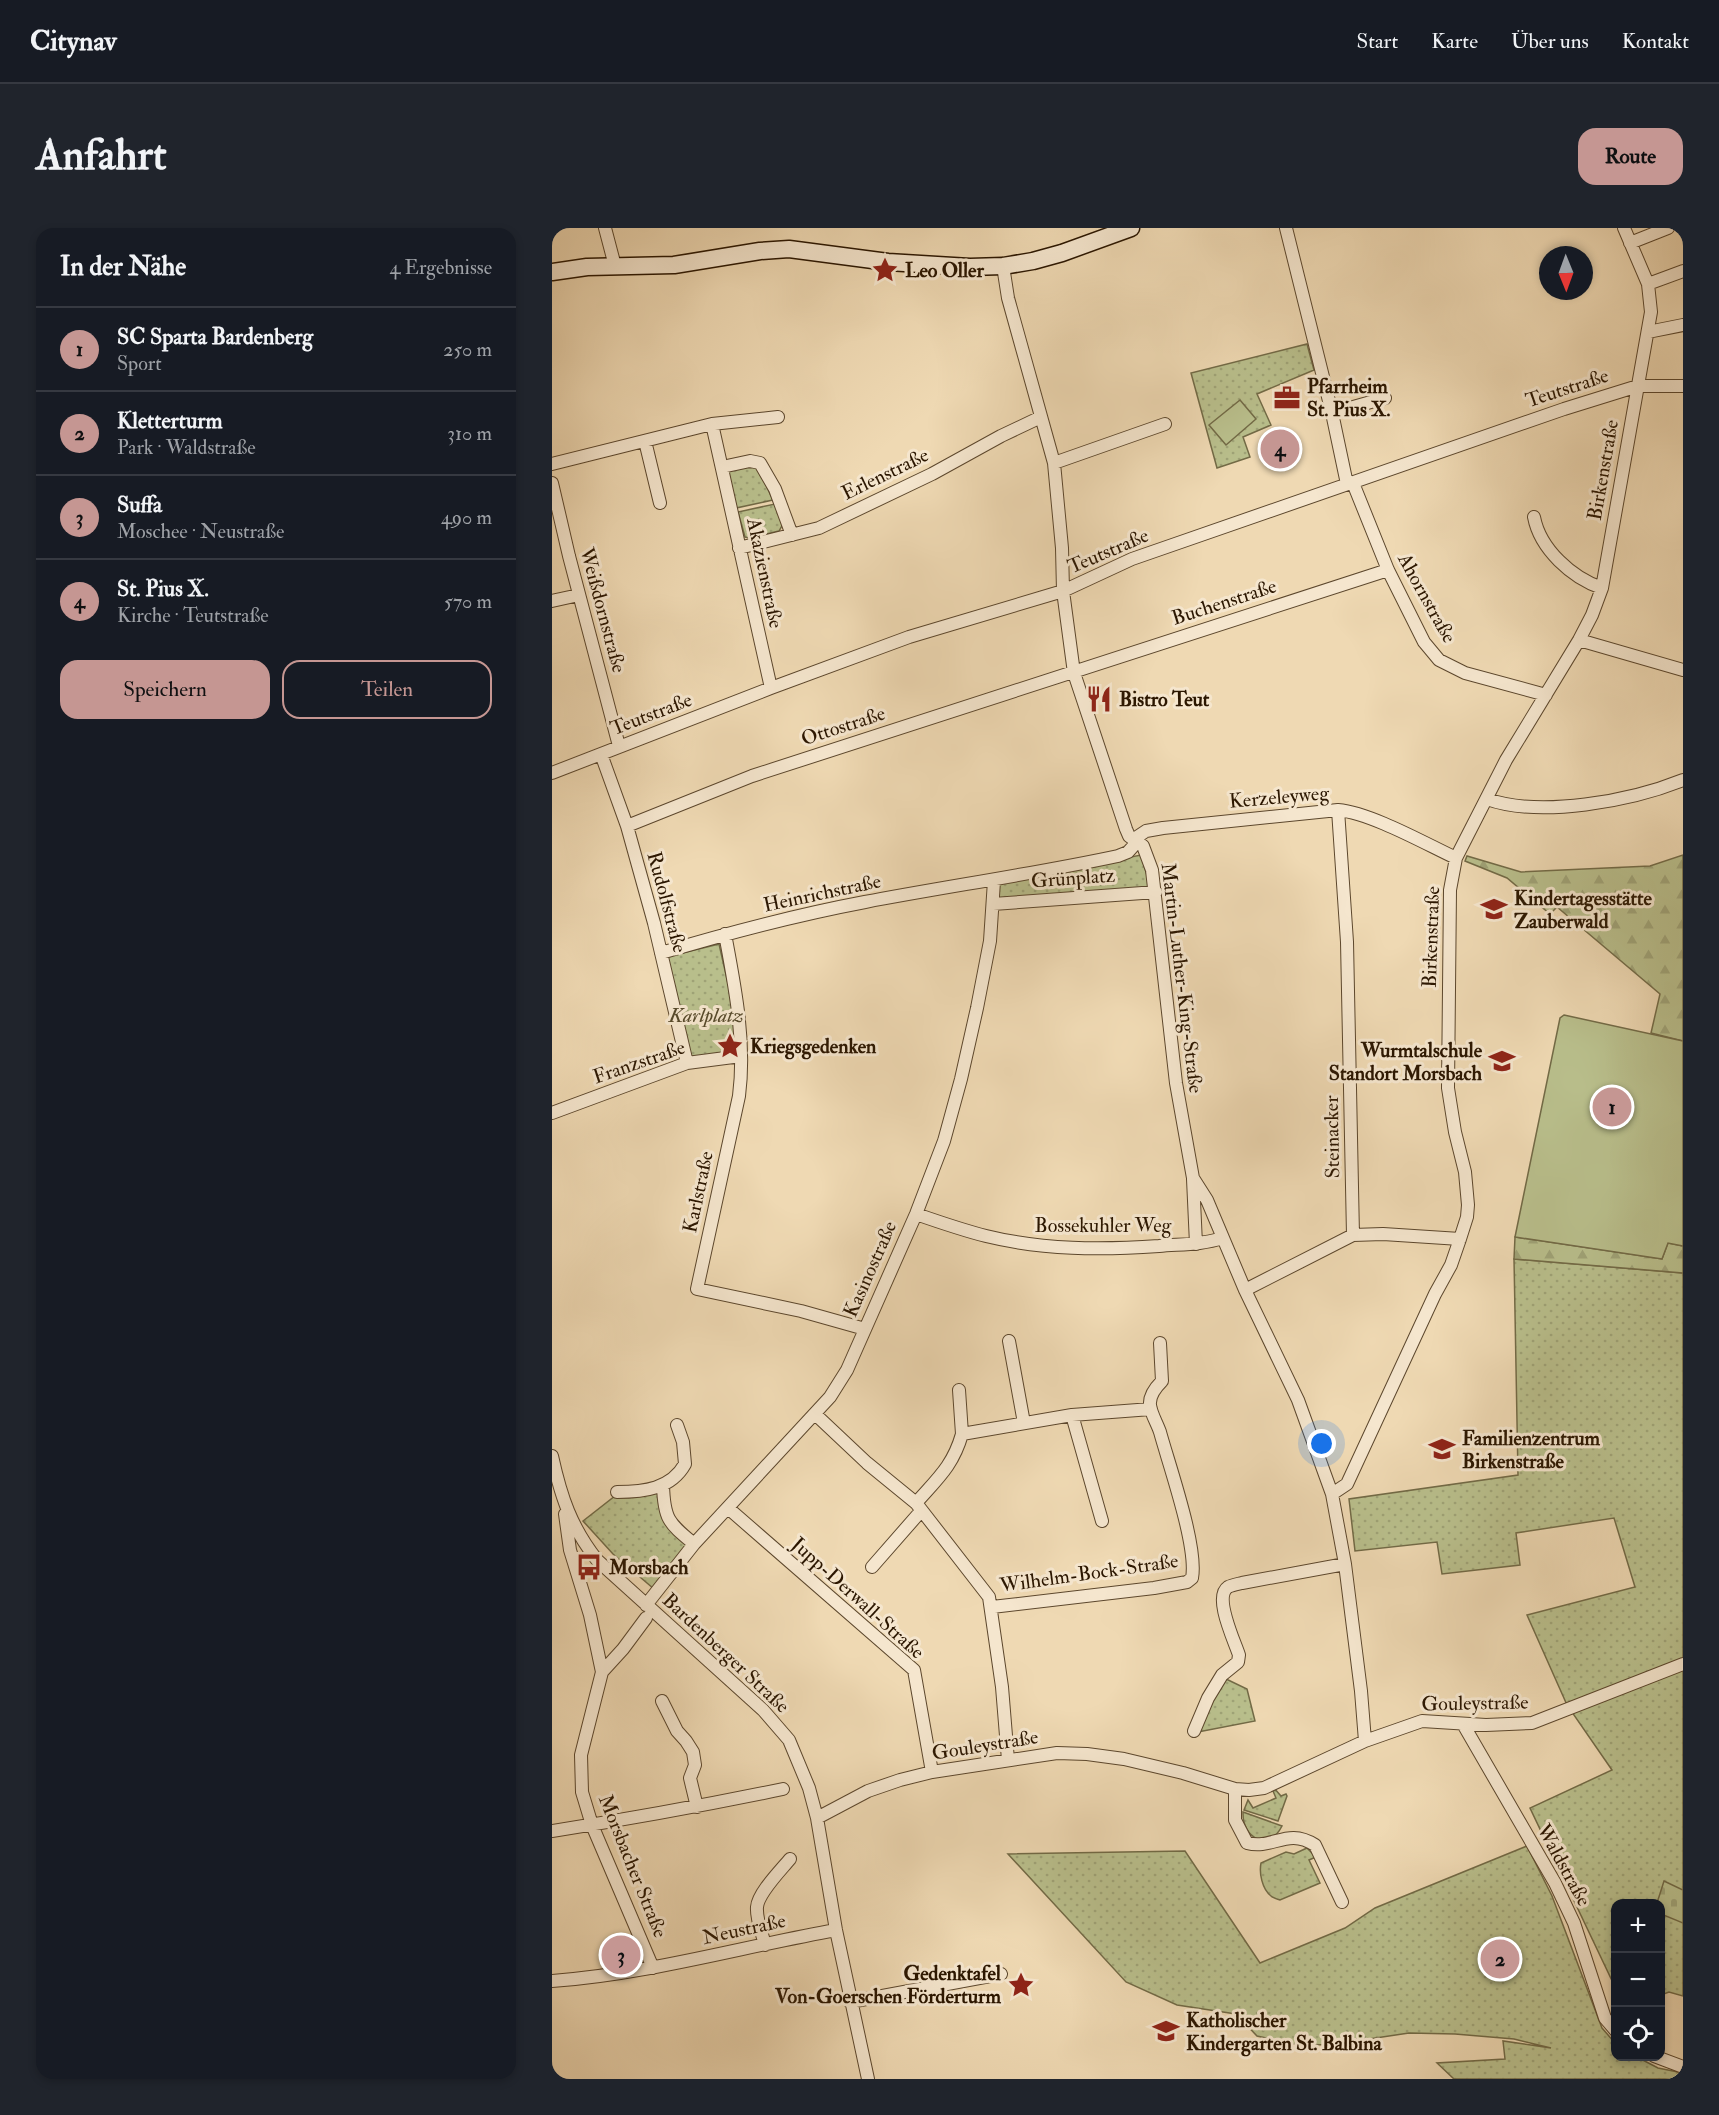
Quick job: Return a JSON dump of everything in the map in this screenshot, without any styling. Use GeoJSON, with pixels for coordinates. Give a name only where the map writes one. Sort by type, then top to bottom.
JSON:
{"type":"FeatureCollection","features":[{"type":"Feature","properties":{"kind":"main road"},"geometry":{"type":"LineString","coordinates":[[552,272],[587,267],[674,265],[723,255],[789,249],[888,262],[970,267],[1003,266],[1033,261],[1122,230]]}},
{"type":"Feature","properties":{"kind":"street"},"geometry":{"type":"LineString","coordinates":[[605,228],[615,266]]}},
{"type":"Feature","properties":{"kind":"street","name":"Ahornstraße"},"geometry":{"type":"LineString","coordinates":[[1286,228],[1350,483],[1388,570],[1424,642],[1439,660],[1465,673],[1546,695]]}},
{"type":"Feature","properties":{"kind":"street","name":"Birkenstraße"},"geometry":{"type":"LineString","coordinates":[[1332,1494],[1347,1484],[1450,1265],[1467,1217],[1468,1190],[1448,1088],[1450,890],[1456,858],[1506,760],[1579,640],[1602,588],[1651,305],[1648,284],[1624,228]]}},
{"type":"Feature","properties":{"kind":"street"},"geometry":{"type":"LineString","coordinates":[[1630,243],[1668,228]]}},
{"type":"Feature","properties":{"kind":"street","name":"Martin-Luther-King-Straße"},"geometry":{"type":"LineString","coordinates":[[1003,266],[1008,298],[1053,463],[1062,548],[1063,591],[1074,673],[1126,829],[1129,836],[1143,846],[1152,870],[1176,1083],[1192,1178],[1196,1244]]}},
{"type":"Feature","properties":{"kind":"street"},"geometry":{"type":"LineString","coordinates":[[1648,284],[1683,271]]}},
{"type":"Feature","properties":{"kind":"street"},"geometry":{"type":"LineString","coordinates":[[1648,332],[1683,325]]}},
{"type":"Feature","properties":{"kind":"street","name":"Teutstraße"},"geometry":{"type":"LineString","coordinates":[[552,773],[909,637],[1063,591],[1132,559],[1564,409],[1638,386],[1683,386]]}},
{"type":"Feature","properties":{"kind":"street"},"geometry":{"type":"LineString","coordinates":[[1332,413],[1385,398]]}},
{"type":"Feature","properties":{"kind":"street"},"geometry":{"type":"LineString","coordinates":[[552,464],[712,424],[778,417]]}},
{"type":"Feature","properties":{"kind":"street","name":"Erlenstraße"},"geometry":{"type":"LineString","coordinates":[[740,548],[819,528],[932,474],[1041,417]]}},
{"type":"Feature","properties":{"kind":"street","name":"Akazienstraße"},"geometry":{"type":"LineString","coordinates":[[712,424],[771,688]]}},
{"type":"Feature","properties":{"kind":"street"},"geometry":{"type":"LineString","coordinates":[[1053,463],[1166,424]]}},
{"type":"Feature","properties":{"kind":"street"},"geometry":{"type":"LineString","coordinates":[[645,441],[660,503]]}},
{"type":"Feature","properties":{"kind":"street","name":"Akazienstraße"},"geometry":{"type":"LineString","coordinates":[[722,467],[750,461],[760,463],[775,489],[792,535]]}},
{"type":"Feature","properties":{"kind":"street","name":"Weißdornstraße"},"geometry":{"type":"LineString","coordinates":[[552,483],[619,746]]}},
{"type":"Feature","properties":{"kind":"street"},"geometry":{"type":"LineString","coordinates":[[1534,517],[1537,530],[1552,552],[1569,570],[1587,583],[1602,588]]}},
{"type":"Feature","properties":{"kind":"street","name":"Buchenstraße"},"geometry":{"type":"LineString","coordinates":[[1074,673],[1388,570]]}},
{"type":"Feature","properties":{"kind":"street"},"geometry":{"type":"LineString","coordinates":[[552,602],[579,595]]}},
{"type":"Feature","properties":{"kind":"street"},"geometry":{"type":"LineString","coordinates":[[1579,640],[1683,670]]}},
{"type":"Feature","properties":{"kind":"street","name":"Ottostraße"},"geometry":{"type":"LineString","coordinates":[[627,826],[752,776],[1074,673]]}},
{"type":"Feature","properties":{"kind":"street","name":"Rudolfstraße"},"geometry":{"type":"LineString","coordinates":[[601,754],[627,826],[687,1063]]}},
{"type":"Feature","properties":{"kind":"street"},"geometry":{"type":"LineString","coordinates":[[1487,799],[1517,807],[1566,806],[1608,801],[1663,788],[1683,780]]}},
{"type":"Feature","properties":{"kind":"street","name":"Kerzeleyweg"},"geometry":{"type":"LineString","coordinates":[[1136,840],[1146,831],[1163,828],[1338,810],[1350,811],[1367,817],[1456,858]]}},
{"type":"Feature","properties":{"kind":"street","name":"Steinacker"},"geometry":{"type":"LineString","coordinates":[[1338,810],[1347,953],[1353,1235]]}},
{"type":"Feature","properties":{"kind":"street","name":"Grünplatz"},"geometry":{"type":"LineString","coordinates":[[994,881],[1118,856],[1128,852],[1136,840]]}},
{"type":"Feature","properties":{"kind":"street","name":"Heinrichstraße"},"geometry":{"type":"LineString","coordinates":[[660,953],[725,934],[864,902],[994,881]]}},
{"type":"Feature","properties":{"kind":"street","name":"Kasinostraße"},"geometry":{"type":"LineString","coordinates":[[646,1612],[694,1544],[815,1414],[839,1385],[916,1214],[944,1141],[961,1080],[990,941],[994,881]]}},
{"type":"Feature","properties":{"kind":"street","name":"Grünplatz"},"geometry":{"type":"LineString","coordinates":[[993,904],[1156,892]]}},
{"type":"Feature","properties":{"kind":"street","name":"Karlstraße"},"geometry":{"type":"LineString","coordinates":[[725,934],[737,995],[742,1074],[740,1096],[697,1289],[801,1311],[865,1329]]}},
{"type":"Feature","properties":{"kind":"street","name":"Franzstraße"},"geometry":{"type":"LineString","coordinates":[[552,1113],[687,1063],[741,1056]]}},
{"type":"Feature","properties":{"kind":"street","name":"Martin-Luther-King-Straße"},"geometry":{"type":"LineString","coordinates":[[1192,1178],[1207,1200],[1245,1290],[1298,1400],[1332,1494],[1345,1564],[1365,1742]]}},
{"type":"Feature","properties":{"kind":"street","name":"Bossekuhler Weg"},"geometry":{"type":"LineString","coordinates":[[916,1214],[985,1236],[1026,1244],[1092,1248],[1196,1244],[1222,1238]]}},
{"type":"Feature","properties":{"kind":"street"},"geometry":{"type":"LineString","coordinates":[[1245,1290],[1353,1235],[1383,1234],[1460,1239]]}},
{"type":"Feature","properties":{"kind":"street"},"geometry":{"type":"LineString","coordinates":[[1009,1341],[1024,1423]]}},
{"type":"Feature","properties":{"kind":"street"},"geometry":{"type":"LineString","coordinates":[[962,1434],[1072,1416],[1151,1409],[1152,1396],[1162,1381],[1160,1343]]}},
{"type":"Feature","properties":{"kind":"street"},"geometry":{"type":"LineString","coordinates":[[872,1567],[949,1467],[956,1454],[962,1434],[959,1390]]}},
{"type":"Feature","properties":{"kind":"street","name":"Wilhelm-Bock-Straße"},"geometry":{"type":"LineString","coordinates":[[992,1607],[1154,1588],[1187,1582],[1192,1578],[1193,1563],[1179,1499],[1159,1428],[1151,1409]]}},
{"type":"Feature","properties":{"kind":"street"},"geometry":{"type":"LineString","coordinates":[[815,1414],[918,1507],[989,1597],[992,1607],[1008,1760]]}},
{"type":"Feature","properties":{"kind":"street"},"geometry":{"type":"LineString","coordinates":[[1072,1416],[1102,1521]]}},
{"type":"Feature","properties":{"kind":"street"},"geometry":{"type":"LineString","coordinates":[[617,1492],[640,1491],[675,1479],[685,1464],[683,1442],[677,1425]]}},
{"type":"Feature","properties":{"kind":"street","name":"Morsbacher Straße"},"geometry":{"type":"LineString","coordinates":[[552,1456],[565,1506],[570,1550],[590,1615],[602,1672]]}},
{"type":"Feature","properties":{"kind":"street"},"geometry":{"type":"LineString","coordinates":[[663,1485],[667,1514],[672,1526],[694,1544]]}},
{"type":"Feature","properties":{"kind":"street","name":"Morsbacher Straße"},"geometry":{"type":"LineString","coordinates":[[565,1506],[577,1533],[597,1560]]}},
{"type":"Feature","properties":{"kind":"street","name":"Jupp-Derwall-Straße"},"geometry":{"type":"LineString","coordinates":[[728,1509],[914,1670],[932,1772]]}},
{"type":"Feature","properties":{"kind":"street","name":"Bardenberger Straße"},"geometry":{"type":"LineString","coordinates":[[597,1560],[646,1612],[763,1710],[789,1740],[806,1780],[817,1818],[850,2002],[868,2079]]}},
{"type":"Feature","properties":{"kind":"street"},"geometry":{"type":"LineString","coordinates":[[1194,1731],[1208,1698],[1222,1675],[1238,1662],[1239,1655],[1223,1608],[1223,1594],[1227,1588],[1242,1583],[1345,1564]]}},
{"type":"Feature","properties":{"kind":"street","name":"Morsbacher Straße"},"geometry":{"type":"LineString","coordinates":[[646,1612],[623,1649],[602,1672],[581,1755],[582,1792],[592,1825],[653,1968]]}},
{"type":"Feature","properties":{"kind":"street","name":"Gouleystraße"},"geometry":{"type":"LineString","coordinates":[[817,1818],[868,1791],[932,1772],[1057,1753],[1124,1759],[1183,1773],[1235,1789],[1264,1788],[1365,1742],[1422,1720],[1463,1724],[1532,1723],[1683,1665]]}},
{"type":"Feature","properties":{"kind":"street"},"geometry":{"type":"LineString","coordinates":[[662,1701],[676,1731],[693,1752],[695,1765],[690,1778],[698,1807]]}},
{"type":"Feature","properties":{"kind":"street","name":"Waldstraße"},"geometry":{"type":"LineString","coordinates":[[1463,1724],[1555,1883],[1574,1923],[1605,2018],[1611,2025]]}},
{"type":"Feature","properties":{"kind":"street"},"geometry":{"type":"LineString","coordinates":[[552,1831],[666,1810],[698,1807],[783,1789]]}},
{"type":"Feature","properties":{"kind":"street"},"geometry":{"type":"LineString","coordinates":[[1235,1789],[1235,1820],[1247,1843],[1262,1845],[1281,1838],[1292,1837],[1316,1845],[1342,1902]]}},
{"type":"Feature","properties":{"kind":"street"},"geometry":{"type":"LineString","coordinates":[[765,1945],[758,1918],[759,1898],[790,1859]]}},
{"type":"Feature","properties":{"kind":"street","name":"Neustraße"},"geometry":{"type":"LineString","coordinates":[[552,1981],[595,1978],[653,1968],[836,1930]]}},
{"type":"Feature","properties":{"kind":"street"},"geometry":{"type":"LineString","coordinates":[[850,2002],[1001,1974]]}},
{"type":"Feature","properties":{"kind":"street"},"geometry":{"type":"LineString","coordinates":[[1665,2060],[1683,2067]]}},
{"type":"Feature","properties":{"kind":"green space"},"geometry":{"type":"Polygon","coordinates":[[[1307,344],[1314,370],[1257,394],[1271,425],[1243,437],[1250,457],[1217,468],[1191,373],[1307,344]]]}},
{"type":"Feature","properties":{"kind":"green space"},"geometry":{"type":"Polygon","coordinates":[[[1240,400],[1256,419],[1226,445],[1209,425],[1240,400]]]}},
{"type":"Feature","properties":{"kind":"green space"},"geometry":{"type":"Polygon","coordinates":[[[749,465],[758,468],[773,500],[736,508],[726,470],[749,465]]]}},
{"type":"Feature","properties":{"kind":"green space"},"geometry":{"type":"Polygon","coordinates":[[[775,504],[783,524],[779,531],[750,538],[745,537],[738,512],[775,504]]]}},
{"type":"Feature","properties":{"kind":"green space"},"geometry":{"type":"Polygon","coordinates":[[[1141,855],[1151,889],[996,901],[996,883],[1141,855]]]}},
{"type":"Feature","properties":{"kind":"green space"},"geometry":{"type":"Polygon","coordinates":[[[1683,855],[1683,1041],[1651,1033],[1660,994],[1557,907],[1550,914],[1507,878],[1465,861],[1467,856],[1521,872],[1650,866],[1683,855]]]}},
{"type":"Feature","properties":{"kind":"green space","name":"Karlplatz"},"geometry":{"type":"Polygon","coordinates":[[[719,944],[734,1010],[737,1052],[689,1059],[666,957],[719,944]]]}},
{"type":"Feature","properties":{"kind":"green space"},"geometry":{"type":"Polygon","coordinates":[[[1564,1015],[1683,1041],[1683,1246],[1668,1243],[1662,1259],[1515,1237],[1560,1018],[1564,1015]]]}},
{"type":"Feature","properties":{"kind":"green space"},"geometry":{"type":"Polygon","coordinates":[[[1515,1237],[1662,1259],[1668,1243],[1683,1246],[1683,1273],[1514,1259],[1515,1237]]]}},
{"type":"Feature","properties":{"kind":"green space"},"geometry":{"type":"Polygon","coordinates":[[[1514,1259],[1683,1273],[1683,1996],[1669,1992],[1665,1994],[1665,1899],[1611,1899],[1611,1979],[1530,1808],[1612,1770],[1567,1705],[1527,1615],[1635,1587],[1614,1518],[1516,1533],[1520,1565],[1442,1574],[1437,1542],[1355,1551],[1349,1499],[1518,1475],[1514,1259]]]}},
{"type":"Feature","properties":{"kind":"green space"},"geometry":{"type":"Polygon","coordinates":[[[659,1492],[689,1546],[654,1589],[613,1554],[583,1521],[615,1496],[659,1492]]]}},
{"type":"Feature","properties":{"kind":"green space"},"geometry":{"type":"Polygon","coordinates":[[[1224,1678],[1247,1689],[1255,1721],[1198,1732],[1224,1678]]]}},
{"type":"Feature","properties":{"kind":"green space"},"geometry":{"type":"Polygon","coordinates":[[[1274,1788],[1281,1796],[1286,1794],[1287,1796],[1278,1821],[1244,1810],[1248,1800],[1253,1808],[1276,1798],[1274,1788]]]}},
{"type":"Feature","properties":{"kind":"green space"},"geometry":{"type":"Polygon","coordinates":[[[1243,1812],[1282,1826],[1270,1839],[1257,1839],[1247,1829],[1243,1812]]]}},
{"type":"Feature","properties":{"kind":"green space"},"geometry":{"type":"Polygon","coordinates":[[[1527,1846],[1552,1896],[1602,2028],[1611,2038],[1611,2061],[1645,2061],[1658,2068],[1683,2073],[1683,2079],[1454,2079],[1437,2063],[1505,2059],[1503,2041],[1551,2048],[1514,2039],[1455,2034],[1409,2033],[1329,2045],[1293,2044],[1257,2036],[1236,2014],[1177,2005],[1126,1982],[1008,1854],[1185,1851],[1260,1963],[1345,1928],[1375,1908],[1527,1846]]]}},
{"type":"Feature","properties":{"kind":"green space"},"geometry":{"type":"Polygon","coordinates":[[[1307,1848],[1316,1857],[1309,1860],[1320,1883],[1280,1900],[1272,1897],[1262,1881],[1261,1863],[1286,1852],[1294,1854],[1307,1848]]]}},
{"type":"Feature","properties":{"kind":"green space"},"geometry":{"type":"Polygon","coordinates":[[[1664,1881],[1683,1890],[1683,1923],[1665,1916],[1665,1899],[1658,1899],[1664,1881]]]}},
{"type":"Feature","properties":{"kind":"place","name":"Leo Oller"},"geometry":{"type":"Point","coordinates":[885,270]}},
{"type":"Feature","properties":{"kind":"place","name":"Pfarrheim St. Pius X."},"geometry":{"type":"Point","coordinates":[1287,398]}},
{"type":"Feature","properties":{"kind":"place","name":"St. Pius X."},"geometry":{"type":"Point","coordinates":[1280,449]}},
{"type":"Feature","properties":{"kind":"place","name":"Bistro Teut"},"geometry":{"type":"Point","coordinates":[1099,699]}},
{"type":"Feature","properties":{"kind":"place","name":"Kindertagesstätte Zauberwald"},"geometry":{"type":"Point","coordinates":[1494,909]}},
{"type":"Feature","properties":{"kind":"place","name":"Kriegsgedenken"},"geometry":{"type":"Point","coordinates":[730,1046]}},
{"type":"Feature","properties":{"kind":"place","name":"Wurmtalschule Standort Morsbach"},"geometry":{"type":"Point","coordinates":[1502,1061]}},
{"type":"Feature","properties":{"kind":"place","name":"SC Sparta Bardenberg"},"geometry":{"type":"Point","coordinates":[1612,1107]}},
{"type":"Feature","properties":{"kind":"place","name":"Familienzentrum Birkenstraße"},"geometry":{"type":"Point","coordinates":[1442,1449]}},
{"type":"Feature","properties":{"kind":"place","name":"Morsbach"},"geometry":{"type":"Point","coordinates":[589,1567]}},
{"type":"Feature","properties":{"kind":"place","name":"Suffa"},"geometry":{"type":"Point","coordinates":[621,1955]}},
{"type":"Feature","properties":{"kind":"place","name":"Kletterturm"},"geometry":{"type":"Point","coordinates":[1500,1959]}},
{"type":"Feature","properties":{"kind":"place","name":"Gedenktafel Von-Goerschen Förderturm"},"geometry":{"type":"Point","coordinates":[1021,1985]}},
{"type":"Feature","properties":{"kind":"place","name":"Katholischer Kindergarten St. Balbina"},"geometry":{"type":"Point","coordinates":[1166,2031]}}]}
